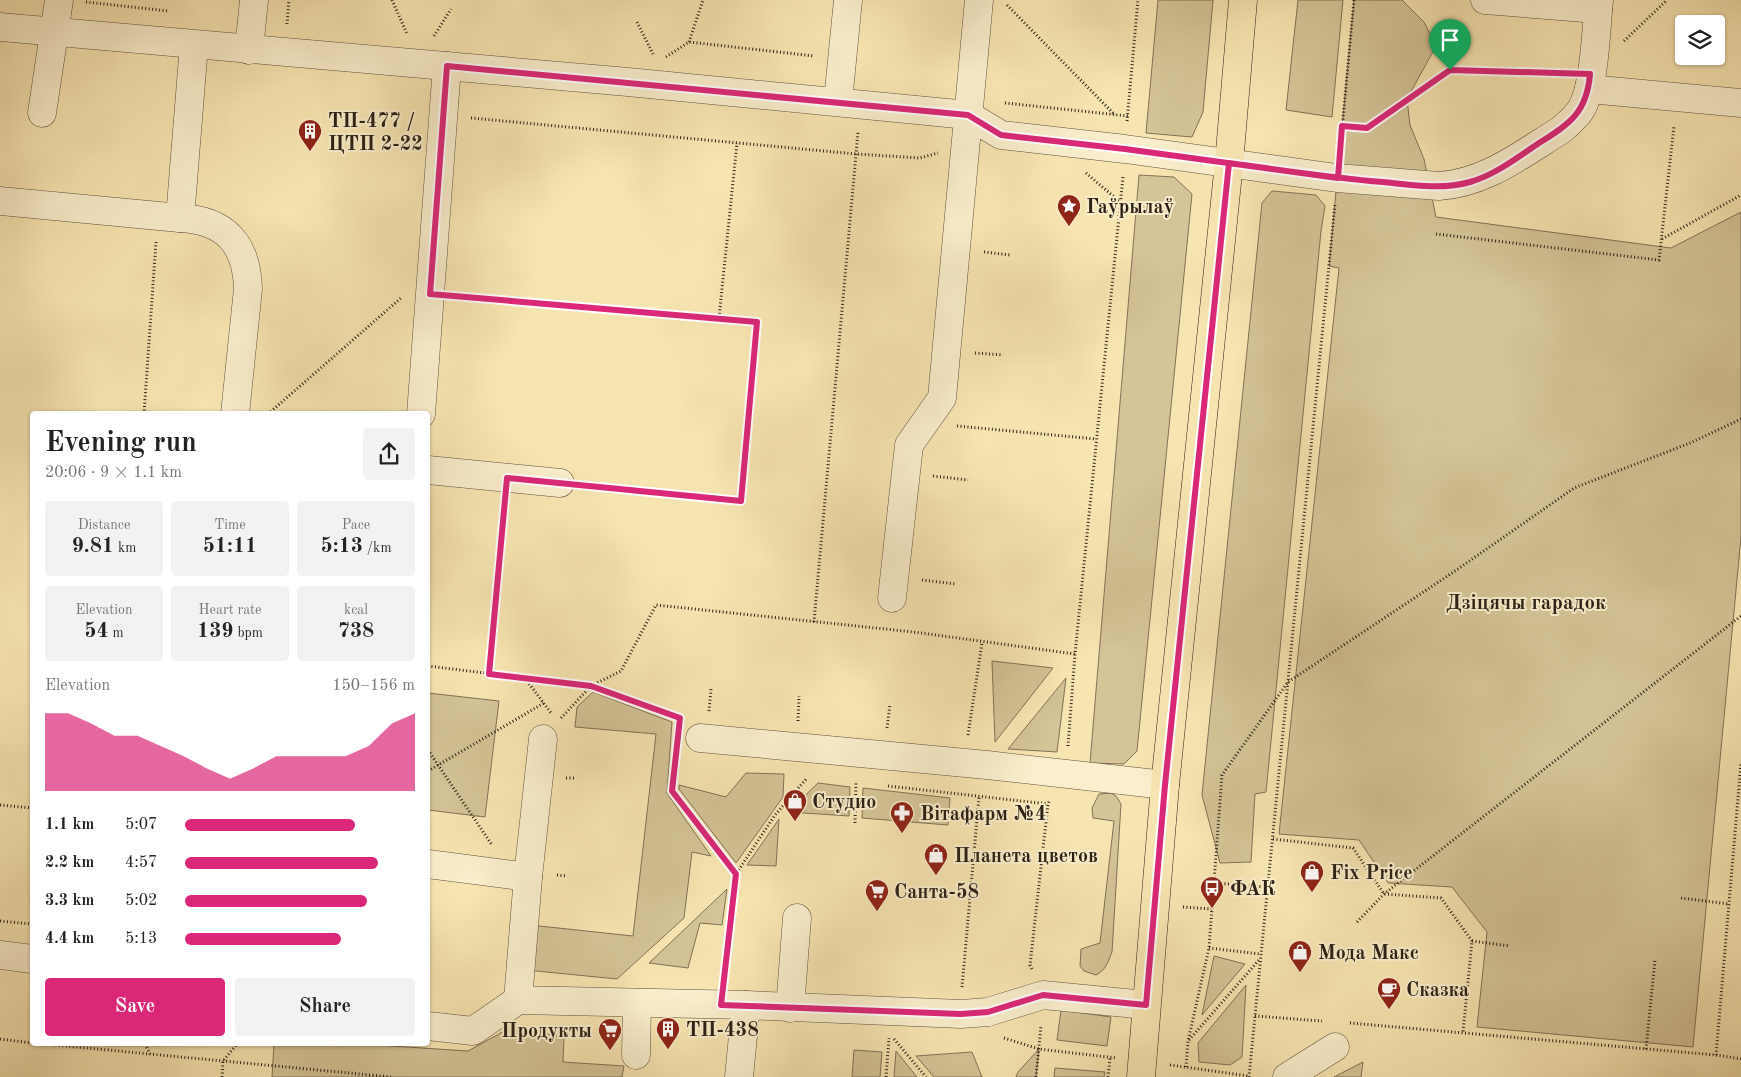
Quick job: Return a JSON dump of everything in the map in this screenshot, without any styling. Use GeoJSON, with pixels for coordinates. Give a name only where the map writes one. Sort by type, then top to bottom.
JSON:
{"type":"FeatureCollection","features":[{"type":"Feature","properties":{"kind":"main road"},"geometry":{"type":"LineString","coordinates":[[1141,1077],[1165,785],[1229,163],[1243,0]]}},
{"type":"Feature","properties":{"kind":"lane"},"geometry":{"type":"LineString","coordinates":[[42,112],[59,0]]}},
{"type":"Feature","properties":{"kind":"lane"},"geometry":{"type":"LineString","coordinates":[[250,50],[254,0]]}},
{"type":"Feature","properties":{"kind":"lane"},"geometry":{"type":"LineString","coordinates":[[848,0],[849,102]]}},
{"type":"Feature","properties":{"kind":"lane"},"geometry":{"type":"LineString","coordinates":[[892,598],[909,445],[942,398],[979,0]]}},
{"type":"Feature","properties":{"kind":"lane"},"geometry":{"type":"LineString","coordinates":[[0,27],[849,102],[968,115],[1001,135],[1125,149],[1338,178],[1439,186],[1455,185],[1485,176],[1561,130],[1581,110],[1590,81],[1598,5],[1485,0]]}},
{"type":"Feature","properties":{"kind":"lane"},"geometry":{"type":"LineString","coordinates":[[169,216],[194,45]]}},
{"type":"Feature","properties":{"kind":"lane"},"geometry":{"type":"LineString","coordinates":[[422,411],[447,66]]}},
{"type":"Feature","properties":{"kind":"lane"},"geometry":{"type":"LineString","coordinates":[[1590,81],[1677,96],[1741,103]]}},
{"type":"Feature","properties":{"kind":"lane"},"geometry":{"type":"LineString","coordinates":[[0,201],[194,218],[212,224],[230,236],[242,251],[248,271],[248,289],[235,411]]}},
{"type":"Feature","properties":{"kind":"lane"},"geometry":{"type":"LineString","coordinates":[[430,470],[560,483]]}},
{"type":"Feature","properties":{"kind":"lane"},"geometry":{"type":"LineString","coordinates":[[518,1000],[521,876],[550,730]]}},
{"type":"Feature","properties":{"kind":"lane"},"geometry":{"type":"LineString","coordinates":[[691,731],[1165,785]]}},
{"type":"Feature","properties":{"kind":"lane"},"geometry":{"type":"LineString","coordinates":[[430,864],[521,876]]}},
{"type":"Feature","properties":{"kind":"lane"},"geometry":{"type":"LineString","coordinates":[[790,1008],[797,918]]}},
{"type":"Feature","properties":{"kind":"lane"},"geometry":{"type":"LineString","coordinates":[[0,955],[30,959]]}},
{"type":"Feature","properties":{"kind":"lane"},"geometry":{"type":"LineString","coordinates":[[430,1026],[473,1031],[518,1000],[734,1005],[961,1014],[988,1012],[1043,995],[1146,1005]]}},
{"type":"Feature","properties":{"kind":"lane"},"geometry":{"type":"LineString","coordinates":[[636,1055],[637,1003]]}},
{"type":"Feature","properties":{"kind":"lane"},"geometry":{"type":"LineString","coordinates":[[734,1005],[739,1077]]}},
{"type":"Feature","properties":{"kind":"lane"},"geometry":{"type":"LineString","coordinates":[[1286,1077],[1340,1035]]}},
{"type":"Feature","properties":{"kind":"path"},"geometry":{"type":"LineString","coordinates":[[392,0],[419,63]]}},
{"type":"Feature","properties":{"kind":"path"},"geometry":{"type":"LineString","coordinates":[[689,42],[703,0]]}},
{"type":"Feature","properties":{"kind":"path"},"geometry":{"type":"LineString","coordinates":[[1004,0],[1115,115]]}},
{"type":"Feature","properties":{"kind":"path"},"geometry":{"type":"LineString","coordinates":[[1128,116],[1138,0]]}},
{"type":"Feature","properties":{"kind":"path"},"geometry":{"type":"LineString","coordinates":[[1167,1065],[1249,1076],[1354,0]]}},
{"type":"Feature","properties":{"kind":"path"},"geometry":{"type":"LineString","coordinates":[[1342,126],[1367,128],[1450,70],[1590,81],[1667,0]]}},
{"type":"Feature","properties":{"kind":"path"},"geometry":{"type":"LineString","coordinates":[[432,40],[451,9]]}},
{"type":"Feature","properties":{"kind":"path"},"geometry":{"type":"LineString","coordinates":[[637,22],[658,63]]}},
{"type":"Feature","properties":{"kind":"path"},"geometry":{"type":"LineString","coordinates":[[1436,234],[1659,260],[1677,96]]}},
{"type":"Feature","properties":{"kind":"path"},"geometry":{"type":"LineString","coordinates":[[814,622],[856,154],[849,102]]}},
{"type":"Feature","properties":{"kind":"path"},"geometry":{"type":"LineString","coordinates":[[443,116],[856,154],[920,158],[965,146]]}},
{"type":"Feature","properties":{"kind":"path"},"geometry":{"type":"LineString","coordinates":[[720,318],[737,142]]}},
{"type":"Feature","properties":{"kind":"path"},"geometry":{"type":"LineString","coordinates":[[1036,1077],[1043,995],[1030,965],[1048,804],[1066,774],[1075,654],[1125,149]]}},
{"type":"Feature","properties":{"kind":"path"},"geometry":{"type":"LineString","coordinates":[[1083,171],[1120,202]]}},
{"type":"Feature","properties":{"kind":"path"},"geometry":{"type":"LineString","coordinates":[[1662,239],[1741,195]]}},
{"type":"Feature","properties":{"kind":"path"},"geometry":{"type":"LineString","coordinates":[[144,411],[169,216]]}},
{"type":"Feature","properties":{"kind":"path"},"geometry":{"type":"LineString","coordinates":[[976,252],[1010,255]]}},
{"type":"Feature","properties":{"kind":"path"},"geometry":{"type":"LineString","coordinates":[[430,294],[757,322],[741,501],[560,483]]}},
{"type":"Feature","properties":{"kind":"path"},"geometry":{"type":"LineString","coordinates":[[271,411],[401,298]]}},
{"type":"Feature","properties":{"kind":"path"},"geometry":{"type":"LineString","coordinates":[[967,352],[1003,356]]}},
{"type":"Feature","properties":{"kind":"path"},"geometry":{"type":"LineString","coordinates":[[1186,1067],[1188,1042],[1209,948],[1222,776],[1288,682],[1574,488],[1690,443],[1741,420]]}},
{"type":"Feature","properties":{"kind":"path"},"geometry":{"type":"LineString","coordinates":[[947,425],[1096,439]]}},
{"type":"Feature","properties":{"kind":"path"},"geometry":{"type":"LineString","coordinates":[[930,476],[968,480]]}},
{"type":"Feature","properties":{"kind":"path"},"geometry":{"type":"LineString","coordinates":[[489,674],[507,478]]}},
{"type":"Feature","properties":{"kind":"path"},"geometry":{"type":"LineString","coordinates":[[919,580],[956,584]]}},
{"type":"Feature","properties":{"kind":"path"},"geometry":{"type":"LineString","coordinates":[[591,686],[621,671],[656,605],[914,632],[982,643],[1075,654]]}},
{"type":"Feature","properties":{"kind":"path"},"geometry":{"type":"LineString","coordinates":[[1357,922],[1384,894],[1741,616]]}},
{"type":"Feature","properties":{"kind":"path"},"geometry":{"type":"LineString","coordinates":[[982,643],[967,744],[986,765]]}},
{"type":"Feature","properties":{"kind":"path"},"geometry":{"type":"LineString","coordinates":[[430,666],[591,686],[680,718],[691,731]]}},
{"type":"Feature","properties":{"kind":"path"},"geometry":{"type":"LineString","coordinates":[[525,678],[544,703],[550,730]]}},
{"type":"Feature","properties":{"kind":"path"},"geometry":{"type":"LineString","coordinates":[[711,689],[691,731],[672,791],[736,874]]}},
{"type":"Feature","properties":{"kind":"path"},"geometry":{"type":"LineString","coordinates":[[797,729],[800,696]]}},
{"type":"Feature","properties":{"kind":"path"},"geometry":{"type":"LineString","coordinates":[[430,770],[544,703]]}},
{"type":"Feature","properties":{"kind":"path"},"geometry":{"type":"LineString","coordinates":[[886,737],[890,704]]}},
{"type":"Feature","properties":{"kind":"path"},"geometry":{"type":"LineString","coordinates":[[430,753],[521,876]]}},
{"type":"Feature","properties":{"kind":"path"},"geometry":{"type":"LineString","coordinates":[[1716,1054],[1741,763]]}},
{"type":"Feature","properties":{"kind":"path"},"geometry":{"type":"LineString","coordinates":[[734,1005],[736,874],[775,814],[806,778],[814,779]]}},
{"type":"Feature","properties":{"kind":"path"},"geometry":{"type":"LineString","coordinates":[[848,782],[866,784]]}},
{"type":"Feature","properties":{"kind":"path"},"geometry":{"type":"LineString","coordinates":[[855,823],[856,783]]}},
{"type":"Feature","properties":{"kind":"path"},"geometry":{"type":"LineString","coordinates":[[886,786],[1048,804]]}},
{"type":"Feature","properties":{"kind":"path"},"geometry":{"type":"LineString","coordinates":[[964,960],[979,797]]}},
{"type":"Feature","properties":{"kind":"path"},"geometry":{"type":"LineString","coordinates":[[0,805],[30,808]]}},
{"type":"Feature","properties":{"kind":"path"},"geometry":{"type":"LineString","coordinates":[[1273,840],[1353,848],[1384,894]]}},
{"type":"Feature","properties":{"kind":"path"},"geometry":{"type":"LineString","coordinates":[[1214,883],[1267,887]]}},
{"type":"Feature","properties":{"kind":"path"},"geometry":{"type":"LineString","coordinates":[[1384,894],[1441,898],[1472,942],[1464,1032]]}},
{"type":"Feature","properties":{"kind":"path"},"geometry":{"type":"LineString","coordinates":[[1681,898],[1729,904]]}},
{"type":"Feature","properties":{"kind":"path"},"geometry":{"type":"LineString","coordinates":[[0,921],[30,924]]}},
{"type":"Feature","properties":{"kind":"path"},"geometry":{"type":"LineString","coordinates":[[1472,942],[1510,946]]}},
{"type":"Feature","properties":{"kind":"path"},"geometry":{"type":"LineString","coordinates":[[1209,948],[1260,954]]}},
{"type":"Feature","properties":{"kind":"path"},"geometry":{"type":"LineString","coordinates":[[1188,1042],[1260,960]]}},
{"type":"Feature","properties":{"kind":"path"},"geometry":{"type":"LineString","coordinates":[[1646,1049],[1655,960]]}},
{"type":"Feature","properties":{"kind":"path"},"geometry":{"type":"LineString","coordinates":[[1255,1016],[1324,1021]]}},
{"type":"Feature","properties":{"kind":"path"},"geometry":{"type":"LineString","coordinates":[[886,1077],[889,1032],[926,1077]]}},
{"type":"Feature","properties":{"kind":"path"},"geometry":{"type":"LineString","coordinates":[[1340,1035],[1464,1032],[1716,1054],[1741,1059]]}},
{"type":"Feature","properties":{"kind":"path"},"geometry":{"type":"LineString","coordinates":[[0,1039],[30,1042]]}},
{"type":"Feature","properties":{"kind":"path"},"geometry":{"type":"LineString","coordinates":[[66,1046],[391,1077]]}},
{"type":"Feature","properties":{"kind":"path"},"geometry":{"type":"LineString","coordinates":[[146,1046],[151,1054]]}},
{"type":"Feature","properties":{"kind":"path"},"geometry":{"type":"LineString","coordinates":[[222,1077],[224,1061],[235,1046]]}},
{"type":"Feature","properties":{"kind":"path"},"geometry":{"type":"LineString","coordinates":[[1038,1049],[1116,1058]]}},
{"type":"Feature","properties":{"kind":"path"},"geometry":{"type":"LineString","coordinates":[[1108,1077],[1110,1058]]}},
{"type":"Feature","properties":{"kind":"shaded area"},"geometry":{"type":"Polygon","coordinates":[[[1158,0],[1213,0],[1203,112],[1192,137],[1146,133],[1158,0]]]}},
{"type":"Feature","properties":{"kind":"shaded area"},"geometry":{"type":"Polygon","coordinates":[[[1298,0],[1343,0],[1332,117],[1286,110],[1298,0]]]}},
{"type":"Feature","properties":{"kind":"shaded area"},"geometry":{"type":"Polygon","coordinates":[[[1354,0],[1402,0],[1424,22],[1436,46],[1407,99],[1410,125],[1424,159],[1436,217],[1671,248],[1741,212],[1741,537],[1693,1047],[1477,1027],[1487,932],[1452,887],[1388,883],[1359,840],[1279,834],[1339,268],[1329,266],[1354,0]]]}},
{"type":"Feature","properties":{"kind":"shaded area"},"geometry":{"type":"Polygon","coordinates":[[[1139,175],[1174,177],[1192,194],[1137,751],[1124,764],[1090,763],[1139,175]]]}},
{"type":"Feature","properties":{"kind":"shaded area"},"geometry":{"type":"Polygon","coordinates":[[[1272,191],[1316,195],[1325,206],[1266,792],[1255,794],[1251,862],[1220,863],[1202,795],[1262,203],[1272,191]]]}},
{"type":"Feature","properties":{"kind":"shaded area"},"geometry":{"type":"Polygon","coordinates":[[[992,661],[1053,668],[995,742],[992,661]]]}},
{"type":"Feature","properties":{"kind":"shaded area"},"geometry":{"type":"Polygon","coordinates":[[[1066,678],[1057,752],[1008,749],[1066,678]]]}},
{"type":"Feature","properties":{"kind":"shaded area"},"geometry":{"type":"Polygon","coordinates":[[[593,692],[672,722],[667,793],[711,856],[692,852],[684,918],[617,979],[526,970],[530,925],[633,936],[656,734],[575,727],[577,707],[593,692]]]}},
{"type":"Feature","properties":{"kind":"shaded area"},"geometry":{"type":"Polygon","coordinates":[[[430,693],[499,701],[485,817],[430,810],[430,693]]]}},
{"type":"Feature","properties":{"kind":"shaded area"},"geometry":{"type":"Polygon","coordinates":[[[746,773],[784,774],[783,797],[736,863],[679,789],[679,785],[726,797],[746,773]]]}},
{"type":"Feature","properties":{"kind":"shaded area"},"geometry":{"type":"Polygon","coordinates":[[[818,783],[850,787],[849,816],[788,812],[818,783]]]}},
{"type":"Feature","properties":{"kind":"shaded area"},"geometry":{"type":"Polygon","coordinates":[[[863,788],[950,798],[948,825],[862,818],[863,788]]]}},
{"type":"Feature","properties":{"kind":"shaded area"},"geometry":{"type":"Polygon","coordinates":[[[1111,793],[1116,796],[1121,804],[1112,952],[1104,968],[1096,975],[1084,971],[1080,966],[1081,949],[1100,943],[1114,821],[1093,818],[1092,808],[1099,794],[1111,793]]]}},
{"type":"Feature","properties":{"kind":"shaded area"},"geometry":{"type":"Polygon","coordinates":[[[779,819],[776,866],[747,865],[779,819]]]}},
{"type":"Feature","properties":{"kind":"shaded area"},"geometry":{"type":"Polygon","coordinates":[[[727,889],[722,925],[700,923],[688,968],[649,963],[727,889]]]}},
{"type":"Feature","properties":{"kind":"shaded area"},"geometry":{"type":"Polygon","coordinates":[[[1214,956],[1245,964],[1202,1015],[1214,956]]]}},
{"type":"Feature","properties":{"kind":"shaded area"},"geometry":{"type":"Polygon","coordinates":[[[1246,985],[1242,1057],[1230,1065],[1199,1062],[1198,1043],[1246,985]]]}},
{"type":"Feature","properties":{"kind":"shaded area"},"geometry":{"type":"Polygon","coordinates":[[[1061,1010],[1111,1017],[1107,1046],[1057,1040],[1061,1010]]]}},
{"type":"Feature","properties":{"kind":"shaded area"},"geometry":{"type":"Polygon","coordinates":[[[510,1028],[564,1037],[563,1062],[624,1066],[622,1077],[272,1077],[274,1046],[392,1046],[468,1051],[510,1028]]]}},
{"type":"Feature","properties":{"kind":"shaded area"},"geometry":{"type":"Polygon","coordinates":[[[1039,1049],[1036,1077],[1016,1077],[1018,1072],[1039,1049]]]}},
{"type":"Feature","properties":{"kind":"shaded area"},"geometry":{"type":"Polygon","coordinates":[[[854,1050],[882,1052],[880,1077],[852,1077],[854,1050]]]}},
{"type":"Feature","properties":{"kind":"shaded area"},"geometry":{"type":"Polygon","coordinates":[[[896,1051],[917,1077],[894,1077],[896,1051]]]}},
{"type":"Feature","properties":{"kind":"shaded area"},"geometry":{"type":"Polygon","coordinates":[[[972,1052],[982,1077],[934,1077],[916,1056],[972,1052]]]}},
{"type":"Feature","properties":{"kind":"shaded area"},"geometry":{"type":"Polygon","coordinates":[[[1363,1062],[1361,1077],[1334,1077],[1363,1062]]]}},
{"type":"Feature","properties":{"kind":"shaded area"},"geometry":{"type":"Polygon","coordinates":[[[1055,1068],[1105,1072],[1104,1077],[1054,1077],[1055,1068]]]}},
{"type":"Feature","properties":{"kind":"place","name":"ТП-477 / ЦТП 2-22"},"geometry":{"type":"Point","coordinates":[310,152]}},
{"type":"Feature","properties":{"kind":"place","name":"Гаўрылаў"},"geometry":{"type":"Point","coordinates":[1069,227]}},
{"type":"Feature","properties":{"kind":"place","name":"Студио"},"geometry":{"type":"Point","coordinates":[795,822]}},
{"type":"Feature","properties":{"kind":"place","name":"Вітафарм №4"},"geometry":{"type":"Point","coordinates":[902,834]}},
{"type":"Feature","properties":{"kind":"place","name":"Планета цветов"},"geometry":{"type":"Point","coordinates":[936,876]}},
{"type":"Feature","properties":{"kind":"place","name":"Fix Price"},"geometry":{"type":"Point","coordinates":[1312,893]}},
{"type":"Feature","properties":{"kind":"place","name":"ФАК"},"geometry":{"type":"Point","coordinates":[1212,909]}},
{"type":"Feature","properties":{"kind":"place","name":"Санта-58"},"geometry":{"type":"Point","coordinates":[877,912]}},
{"type":"Feature","properties":{"kind":"place","name":"Мода Макс"},"geometry":{"type":"Point","coordinates":[1300,973]}},
{"type":"Feature","properties":{"kind":"place","name":"Сказка"},"geometry":{"type":"Point","coordinates":[1389,1010]}},
{"type":"Feature","properties":{"kind":"place","name":"ТП-438"},"geometry":{"type":"Point","coordinates":[668,1050]}},
{"type":"Feature","properties":{"kind":"place","name":"Продукты"},"geometry":{"type":"Point","coordinates":[610,1051]}},
{"type":"Feature","properties":{"kind":"district","name":"Дзіцячы гарадок"},"geometry":{"type":"Point","coordinates":[1526,602]}},
{"type":"Feature","properties":{"kind":"route"},"geometry":{"type":"LineString","coordinates":[[1450,70],[1407,98],[1367,128],[1342,126],[1338,178],[1125,149],[1001,135],[968,115],[838,101],[447,66],[430,294],[757,322],[741,501],[507,478],[492,658],[489,674],[591,686],[680,718],[672,791],[736,874],[721,1005],[961,1014],[988,1012],[1043,995],[1146,1005],[1165,785],[1229,163],[1338,178],[1422,186],[1455,185],[1470,182],[1485,176],[1561,130],[1581,110],[1589,89],[1590,74],[1450,70]]}}]}
